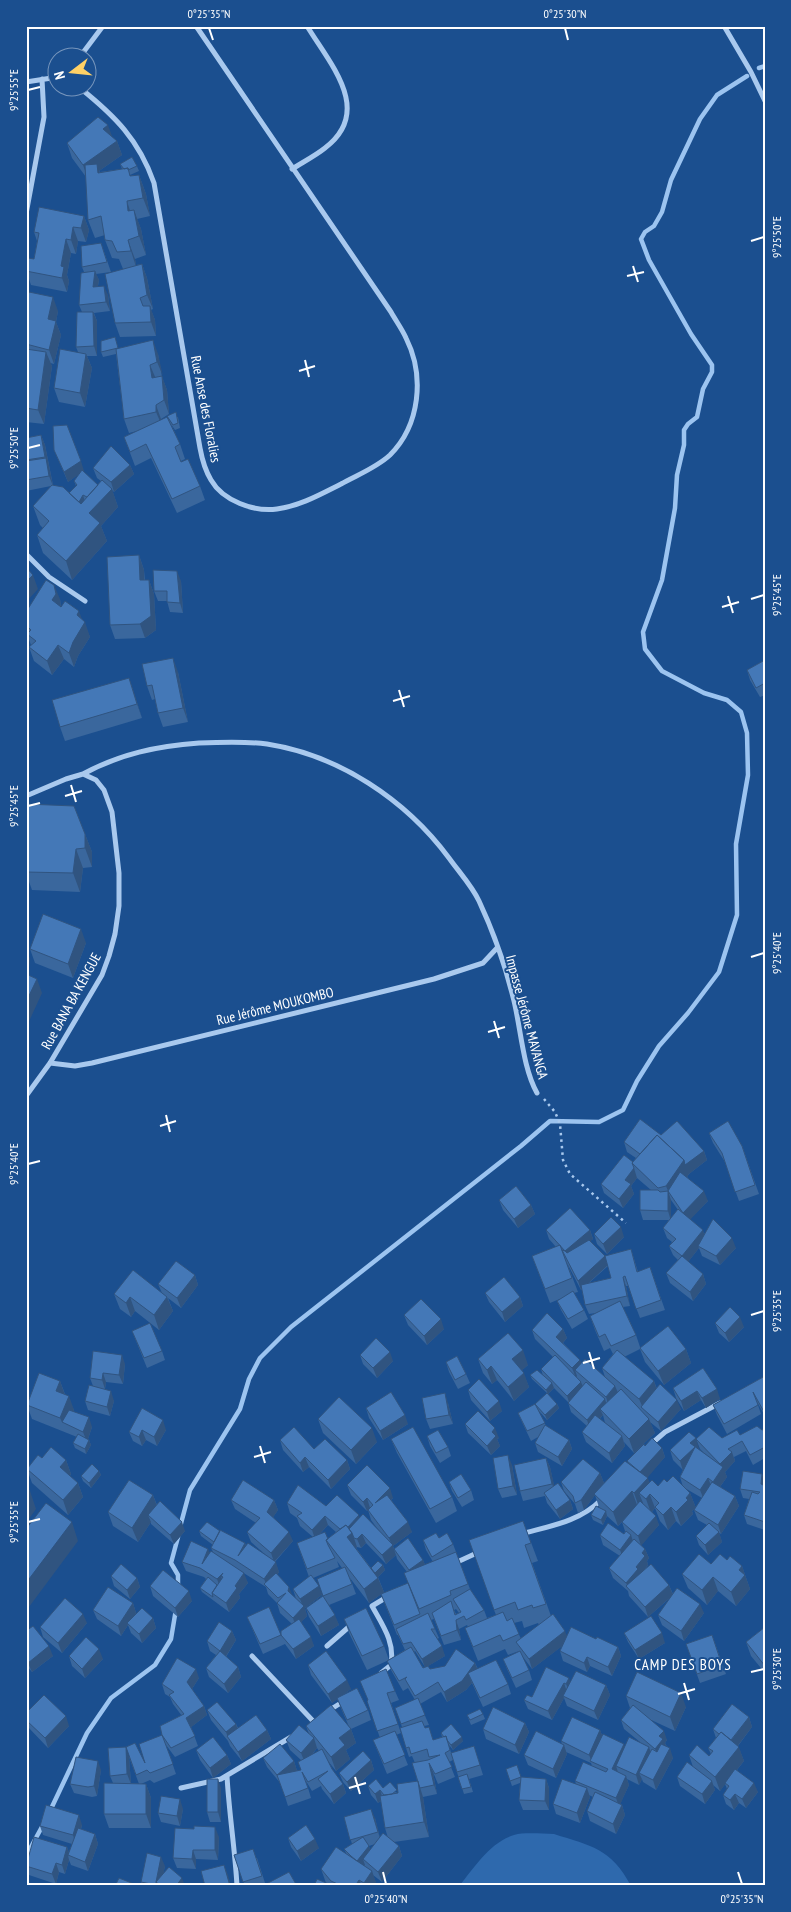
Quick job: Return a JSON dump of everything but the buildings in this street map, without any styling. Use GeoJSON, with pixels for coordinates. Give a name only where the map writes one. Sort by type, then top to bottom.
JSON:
{"type":"FeatureCollection","features":[{"type":"Feature","properties":{"kind":"street"},"geometry":{"type":"LineString","coordinates":[[86,48],[103,26]]}},
{"type":"Feature","properties":{"kind":"street","name":"Rue Anse des Floralies"},"geometry":{"type":"LineString","coordinates":[[91,98],[125,128],[147,164],[154,183],[194,419],[204,467],[215,486],[231,500],[255,508],[277,509],[308,500],[389,456],[405,435],[412,419],[418,391],[416,368],[407,339],[391,312],[196,26]]}},
{"type":"Feature","properties":{"kind":"street"},"geometry":{"type":"LineString","coordinates":[[292,169],[325,148],[334,139],[346,119],[348,110],[346,98],[337,76],[307,26]]}},
{"type":"Feature","properties":{"kind":"street"},"geometry":{"type":"LineString","coordinates":[[724,26],[751,72],[765,102]]}},
{"type":"Feature","properties":{"kind":"street"},"geometry":{"type":"LineString","coordinates":[[26,82],[48,78]]}},
{"type":"Feature","properties":{"kind":"street"},"geometry":{"type":"LineString","coordinates":[[26,214],[44,117],[42,79]]}},
{"type":"Feature","properties":{"kind":"street"},"geometry":{"type":"LineString","coordinates":[[26,554],[49,578],[85,601]]}},
{"type":"Feature","properties":{"kind":"street","name":"Impasse Jérôme MAVANGA"},"geometry":{"type":"LineString","coordinates":[[83,774],[112,760],[148,748],[212,742],[268,744],[331,763],[381,791],[421,824],[442,848],[479,900],[514,1001],[530,1077],[538,1093]]}},
{"type":"Feature","properties":{"kind":"street"},"geometry":{"type":"LineString","coordinates":[[26,796],[83,774]]}},
{"type":"Feature","properties":{"kind":"street","name":"Rue BANA BA KENGUE"},"geometry":{"type":"LineString","coordinates":[[26,1096],[50,1063],[102,975],[110,956],[119,906],[119,874],[112,812],[104,790],[96,780],[83,774]]}},
{"type":"Feature","properties":{"kind":"street","name":"Rue Jérôme MOUKOMBO"},"geometry":{"type":"LineString","coordinates":[[50,1063],[74,1066],[92,1063],[434,978],[483,963],[497,948]]}},
{"type":"Feature","properties":{"kind":"street"},"geometry":{"type":"LineString","coordinates":[[646,1450],[665,1432],[728,1398]]}},
{"type":"Feature","properties":{"kind":"street"},"geometry":{"type":"LineString","coordinates":[[512,1536],[565,1523],[580,1516],[605,1495]]}},
{"type":"Feature","properties":{"kind":"street"},"geometry":{"type":"LineString","coordinates":[[451,1565],[482,1550]]}},
{"type":"Feature","properties":{"kind":"street"},"geometry":{"type":"LineString","coordinates":[[366,1612],[393,1593]]}},
{"type":"Feature","properties":{"kind":"street"},"geometry":{"type":"LineString","coordinates":[[372,1606],[390,1640],[393,1654],[391,1665],[374,1678]]}},
{"type":"Feature","properties":{"kind":"street"},"geometry":{"type":"LineString","coordinates":[[327,1646],[353,1623]]}},
{"type":"Feature","properties":{"kind":"street"},"geometry":{"type":"LineString","coordinates":[[252,1656],[311,1723],[348,1698]]}},
{"type":"Feature","properties":{"kind":"street"},"geometry":{"type":"LineString","coordinates":[[181,1788],[216,1781],[227,1776],[296,1734]]}},
{"type":"Feature","properties":{"kind":"street"},"geometry":{"type":"LineString","coordinates":[[227,1776],[237,1886]]}},
{"type":"Feature","properties":{"kind":"path"},"geometry":{"type":"LineString","coordinates":[[543,1097],[555,1112],[560,1124],[563,1160],[570,1174],[626,1223]]}},
{"type":"Feature","properties":{"kind":"shaded area"},"geometry":{"type":"Polygon","coordinates":[[[523,1834],[554,1834],[599,1850],[608,1856],[623,1873],[631,1886],[459,1886],[483,1856],[505,1839],[523,1834]]]}},
{"type":"Feature","properties":{"kind":"waterway"},"geometry":{"type":"LineString","coordinates":[[759,68],[765,66]]}},
{"type":"Feature","properties":{"kind":"waterway"},"geometry":{"type":"LineString","coordinates":[[180,1527],[190,1490],[240,1409],[249,1379],[260,1358],[291,1327],[521,1146],[550,1121],[599,1122],[623,1110],[637,1081],[659,1046],[688,1013],[719,972],[737,915],[736,844],[748,775],[747,733],[741,712],[727,700],[704,693],[662,671],[645,649],[643,632],[662,580],[675,508],[677,475],[684,445],[684,430],[697,417],[703,389],[712,372],[712,365],[691,334],[649,260],[641,239],[645,232],[654,226],[662,212],[671,180],[700,119],[717,95],[747,76]]}},
{"type":"Feature","properties":{"kind":"waterway"},"geometry":{"type":"LineString","coordinates":[[178,1537],[171,1563],[178,1575],[178,1586]]}},
{"type":"Feature","properties":{"kind":"waterway"},"geometry":{"type":"LineString","coordinates":[[50,1811],[87,1733],[111,1698],[155,1665],[171,1639],[176,1609]]}},
{"type":"Feature","properties":{"kind":"waterway"},"geometry":{"type":"LineString","coordinates":[[26,1856],[43,1825]]}},
{"type":"Feature","properties":{"kind":"district","name":"CAMP DES BOYS"},"geometry":{"type":"Point","coordinates":[683,1665]}}]}
